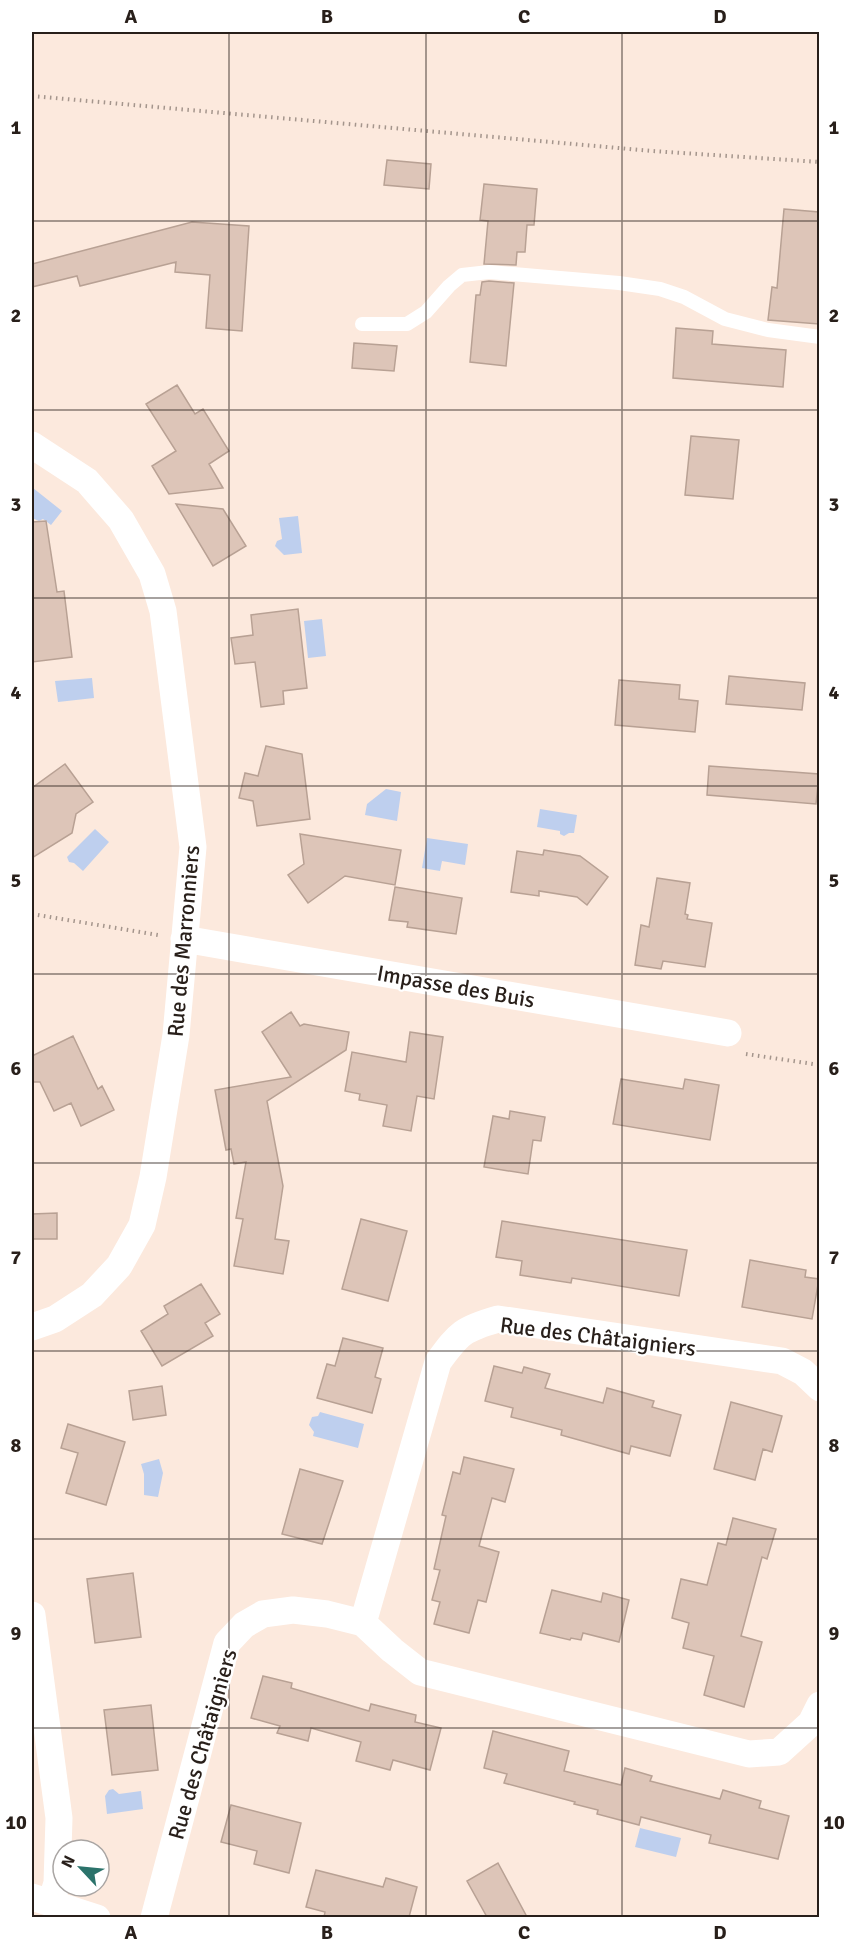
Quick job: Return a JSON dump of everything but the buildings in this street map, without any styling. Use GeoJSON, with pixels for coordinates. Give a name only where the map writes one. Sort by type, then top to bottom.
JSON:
{"type":"FeatureCollection","features":[{"type":"Feature","properties":{"kind":"street","name":"Rue des Marronniers"},"geometry":{"type":"LineString","coordinates":[[32,445],[87,481],[121,520],[152,574],[163,611],[193,847],[176,1035],[153,1177],[142,1225],[119,1266],[92,1295],[55,1319],[32,1327]]}},
{"type":"Feature","properties":{"kind":"street","name":"Impasse des Buis"},"geometry":{"type":"LineString","coordinates":[[184,939],[728,1033]]}},
{"type":"Feature","properties":{"kind":"street","name":"Rue des Châtaigniers"},"geometry":{"type":"LineString","coordinates":[[363,1623],[438,1362],[453,1341],[471,1327],[498,1319],[782,1361],[803,1372],[819,1388]]}},
{"type":"Feature","properties":{"kind":"street","name":"Rue des Châtaigniers"},"geometry":{"type":"LineString","coordinates":[[154,1917],[227,1643],[243,1625],[263,1614],[293,1610],[327,1614],[363,1623],[420,1672],[749,1754],[779,1752],[811,1723],[819,1705]]}},
{"type":"Feature","properties":{"kind":"street"},"geometry":{"type":"LineString","coordinates":[[32,1615],[59,1818],[57,1883],[41,1899],[97,1917]]}},
{"type":"Feature","properties":{"kind":"lane"},"geometry":{"type":"LineString","coordinates":[[362,324],[407,324],[426,312],[449,285],[462,275],[489,272],[660,289],[684,297],[725,319],[768,330],[819,336]]}},
{"type":"Feature","properties":{"kind":"path"},"geometry":{"type":"LineString","coordinates":[[32,96],[652,151],[819,162]]}},
{"type":"Feature","properties":{"kind":"path"},"geometry":{"type":"LineString","coordinates":[[32,914],[184,939]]}},
{"type":"Feature","properties":{"kind":"path"},"geometry":{"type":"LineString","coordinates":[[728,1033],[727,1050],[819,1065]]}},
{"type":"Feature","properties":{"kind":"water"},"geometry":{"type":"Polygon","coordinates":[[[33,488],[62,511],[51,525],[43,519],[39,521],[32,518],[33,488]]]}},
{"type":"Feature","properties":{"kind":"water"},"geometry":{"type":"Polygon","coordinates":[[[298,516],[302,553],[284,555],[275,546],[277,541],[282,539],[279,518],[298,516]]]}},
{"type":"Feature","properties":{"kind":"water"},"geometry":{"type":"Polygon","coordinates":[[[322,619],[326,656],[308,658],[304,621],[322,619]]]}},
{"type":"Feature","properties":{"kind":"water"},"geometry":{"type":"Polygon","coordinates":[[[92,678],[94,698],[58,702],[55,681],[92,678]]]}},
{"type":"Feature","properties":{"kind":"water"},"geometry":{"type":"Polygon","coordinates":[[[386,789],[401,792],[397,821],[365,815],[367,804],[386,789]]]}},
{"type":"Feature","properties":{"kind":"water"},"geometry":{"type":"Polygon","coordinates":[[[540,809],[577,815],[574,833],[564,836],[560,834],[560,831],[537,827],[540,809]]]}},
{"type":"Feature","properties":{"kind":"water"},"geometry":{"type":"Polygon","coordinates":[[[95,829],[109,842],[83,871],[74,863],[69,862],[67,857],[95,829]]]}},
{"type":"Feature","properties":{"kind":"water"},"geometry":{"type":"Polygon","coordinates":[[[427,838],[468,844],[465,865],[442,861],[440,871],[422,868],[427,838]]]}},
{"type":"Feature","properties":{"kind":"water"},"geometry":{"type":"Polygon","coordinates":[[[320,1412],[364,1424],[358,1448],[313,1436],[314,1432],[309,1425],[312,1417],[318,1416],[320,1412]]]}},
{"type":"Feature","properties":{"kind":"water"},"geometry":{"type":"Polygon","coordinates":[[[159,1459],[163,1473],[158,1497],[144,1495],[144,1474],[141,1464],[159,1459]]]}},
{"type":"Feature","properties":{"kind":"water"},"geometry":{"type":"Polygon","coordinates":[[[113,1789],[119,1794],[141,1791],[143,1809],[107,1814],[105,1796],[109,1790],[113,1789]]]}},
{"type":"Feature","properties":{"kind":"water"},"geometry":{"type":"Polygon","coordinates":[[[640,1828],[681,1838],[676,1857],[635,1847],[640,1828]]]}}]}
